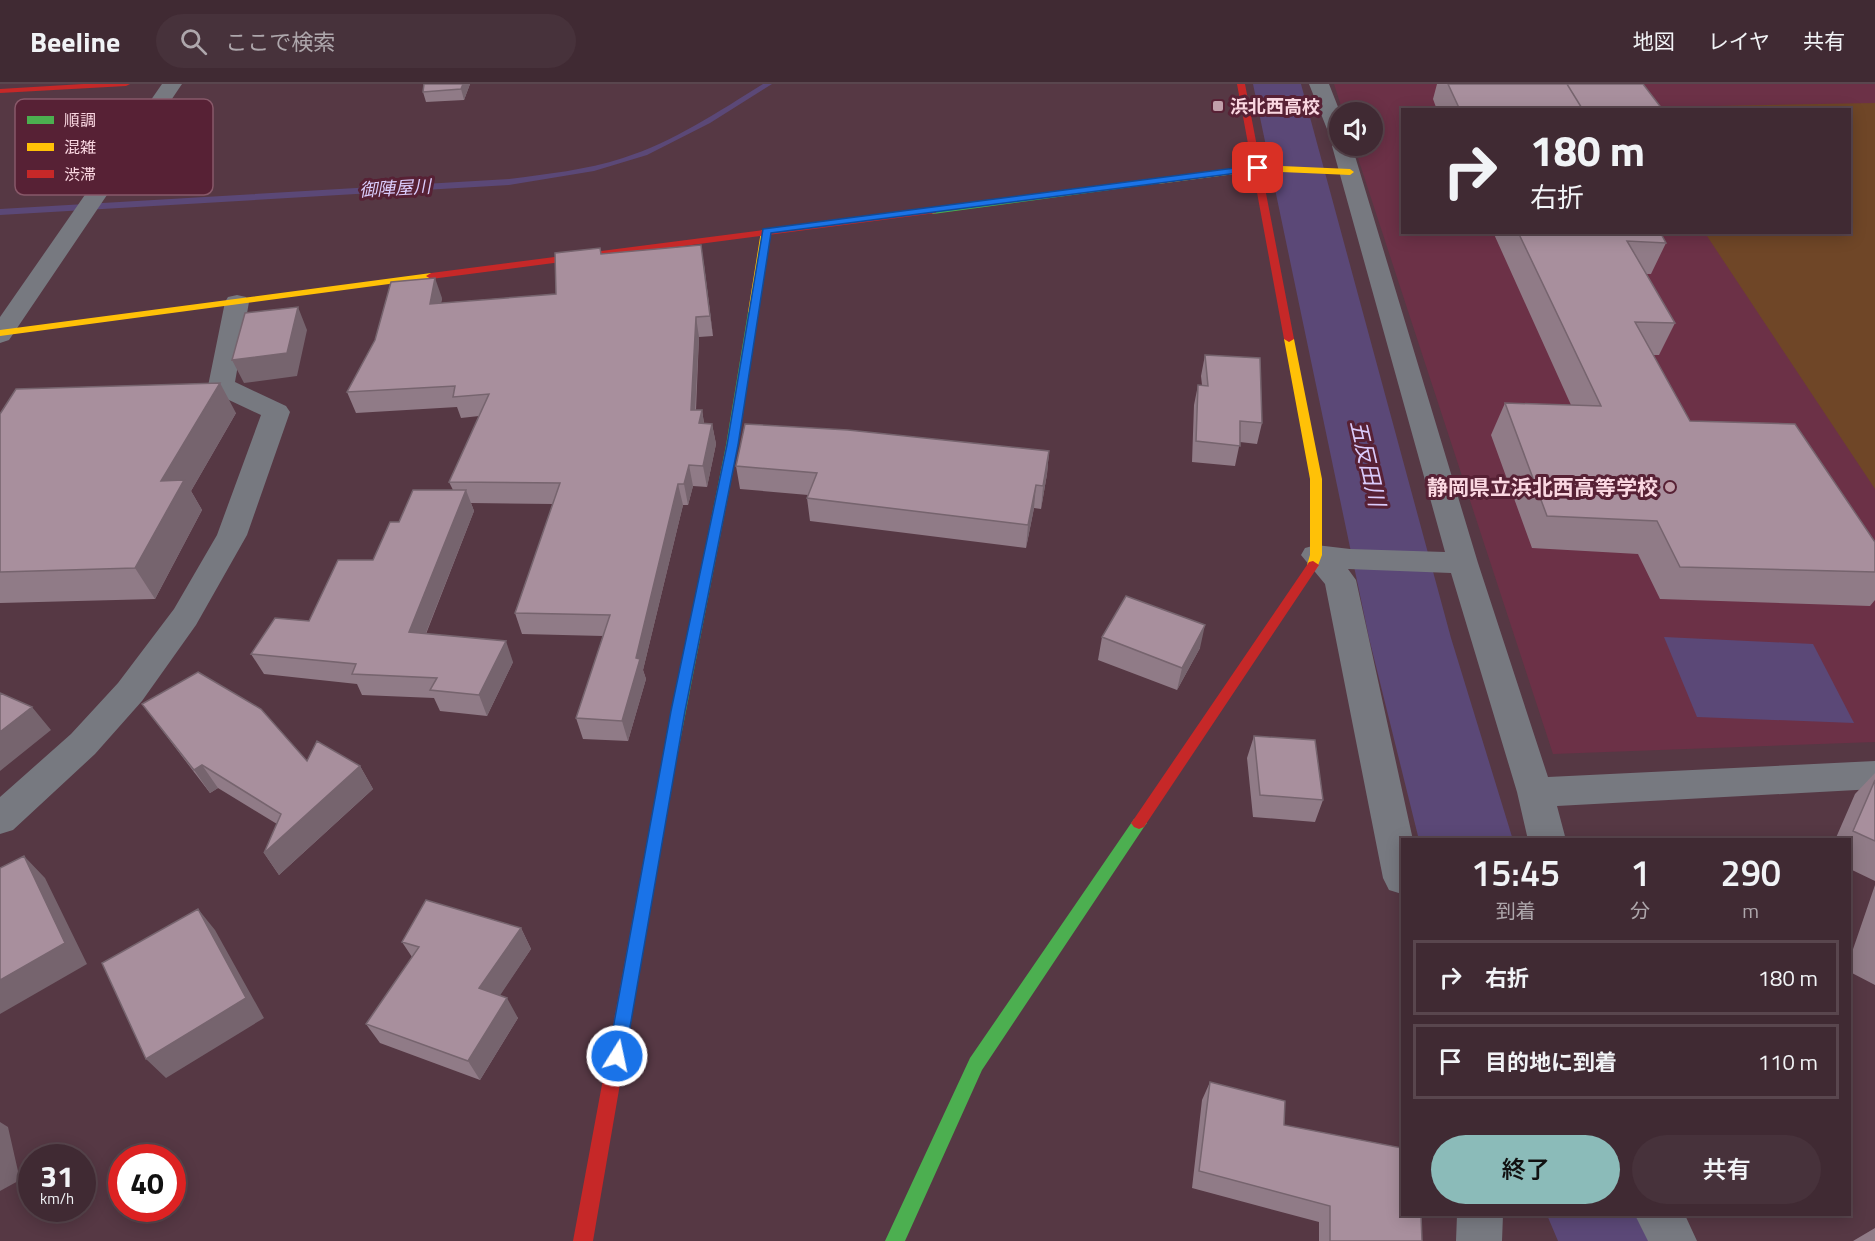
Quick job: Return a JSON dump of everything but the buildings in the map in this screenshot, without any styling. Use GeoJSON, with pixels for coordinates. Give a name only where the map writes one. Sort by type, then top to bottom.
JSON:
{"type":"FeatureCollection","features":[{"type":"Feature","properties":{"kind":"street"},"geometry":{"type":"LineString","coordinates":[[0,90],[126,84]]}},
{"type":"Feature","properties":{"kind":"street"},"geometry":{"type":"LineString","coordinates":[[161,99],[172,84]]}},
{"type":"Feature","properties":{"kind":"street"},"geometry":{"type":"LineString","coordinates":[[895,1241],[976,1064],[1312,568],[1316,555],[1316,479],[1241,84]]}},
{"type":"Feature","properties":{"kind":"street"},"geometry":{"type":"LineString","coordinates":[[1319,84],[1329,105]]}},
{"type":"Feature","properties":{"kind":"street"},"geometry":{"type":"LineString","coordinates":[[1339,156],[1337,171],[1535,792],[1546,838]]}},
{"type":"Feature","properties":{"kind":"street"},"geometry":{"type":"LineString","coordinates":[[1,333],[1258,168],[1337,171]]}},
{"type":"Feature","properties":{"kind":"street"},"geometry":{"type":"LineString","coordinates":[[1,333],[94,195]]}},
{"type":"Feature","properties":{"kind":"street"},"geometry":{"type":"LineString","coordinates":[[584,1241],[678,711],[732,445],[766,231]]}},
{"type":"Feature","properties":{"kind":"street"},"geometry":{"type":"LineString","coordinates":[[0,819],[82,744],[130,692],[185,617],[232,535],[276,412],[221,386],[237,302]]}},
{"type":"Feature","properties":{"kind":"street"},"geometry":{"type":"LineString","coordinates":[[1316,555],[1350,559],[1463,563]]}},
{"type":"Feature","properties":{"kind":"street"},"geometry":{"type":"LineString","coordinates":[[1316,555],[1340,580],[1401,873]]}},
{"type":"Feature","properties":{"kind":"street"},"geometry":{"type":"LineString","coordinates":[[1535,792],[1875,775]]}},
{"type":"Feature","properties":{"kind":"street"},"geometry":{"type":"LineString","coordinates":[[1479,1241],[1480,1216]]}},
{"type":"Feature","properties":{"kind":"street"},"geometry":{"type":"LineString","coordinates":[[1659,1216],[1674,1241]]}},
{"type":"Feature","properties":{"kind":"shaded area","name":"静岡県立浜北西高等学校"},"geometry":{"type":"Polygon","coordinates":[[[1334,84],[1875,84],[1875,742],[1553,754],[1357,156],[1383,156],[1383,102],[1340,102],[1334,84]]]}},
{"type":"Feature","properties":{"kind":"shaded area"},"geometry":{"type":"Polygon","coordinates":[[[1875,103],[1875,489],[1706,234],[1851,234],[1851,108],[1660,107],[1875,103]]]}},
{"type":"Feature","properties":{"kind":"shaded area"},"geometry":{"type":"Polygon","coordinates":[[[1664,637],[1813,644],[1854,723],[1697,717],[1664,637]]]}},
{"type":"Feature","properties":{"kind":"waterway","name":"御陣屋川"},"geometry":{"type":"LineString","coordinates":[[0,212],[509,182],[560,174],[611,164],[644,153],[692,130],[768,84]]}},
{"type":"Feature","properties":{"kind":"waterway","name":"五反田川"},"geometry":{"type":"LineString","coordinates":[[1277,84],[1410,638],[1465,838]]}},
{"type":"Feature","properties":{"kind":"waterway","name":"五反田川"},"geometry":{"type":"LineString","coordinates":[[1607,1216],[1620,1241]]}},
{"type":"Feature","properties":{"kind":"traffic: fast"},"geometry":{"type":"LineString","coordinates":[[933,211],[1158,181]]}},
{"type":"Feature","properties":{"kind":"traffic: fast"},"geometry":{"type":"LineString","coordinates":[[663,793],[732,445],[753,312]]}},
{"type":"Feature","properties":{"kind":"traffic: fast"},"geometry":{"type":"LineString","coordinates":[[895,1241],[976,1064],[1139,823]]}},
{"type":"Feature","properties":{"kind":"traffic: slow"},"geometry":{"type":"LineString","coordinates":[[1158,181],[1258,168],[1350,172]]}},
{"type":"Feature","properties":{"kind":"traffic: slow"},"geometry":{"type":"LineString","coordinates":[[753,312],[766,231]]}},
{"type":"Feature","properties":{"kind":"traffic: slow"},"geometry":{"type":"LineString","coordinates":[[0,333],[431,276]]}},
{"type":"Feature","properties":{"kind":"traffic: slow"},"geometry":{"type":"LineString","coordinates":[[1289,339],[1316,479],[1316,555],[1313,565]]}},
{"type":"Feature","properties":{"kind":"traffic: jam"},"geometry":{"type":"LineString","coordinates":[[0,91],[126,84]]}},
{"type":"Feature","properties":{"kind":"traffic: jam"},"geometry":{"type":"LineString","coordinates":[[1241,84],[1289,339]]}},
{"type":"Feature","properties":{"kind":"traffic: jam"},"geometry":{"type":"LineString","coordinates":[[431,276],[933,211]]}},
{"type":"Feature","properties":{"kind":"traffic: jam"},"geometry":{"type":"LineString","coordinates":[[1139,823],[1313,565]]}},
{"type":"Feature","properties":{"kind":"traffic: jam"},"geometry":{"type":"LineString","coordinates":[[583,1241],[663,793]]}},
{"type":"Feature","properties":{"kind":"place","name":"浜北西高校"},"geometry":{"type":"Point","coordinates":[1218,106]}},
{"type":"Feature","properties":{"kind":"place","name":"静岡県立浜北西高等学校"},"geometry":{"type":"Point","coordinates":[1670,487]}},
{"type":"Feature","properties":{"kind":"route"},"geometry":{"type":"LineString","coordinates":[[617,1056],[678,711],[732,445],[766,231],[1258,168]]}}]}
